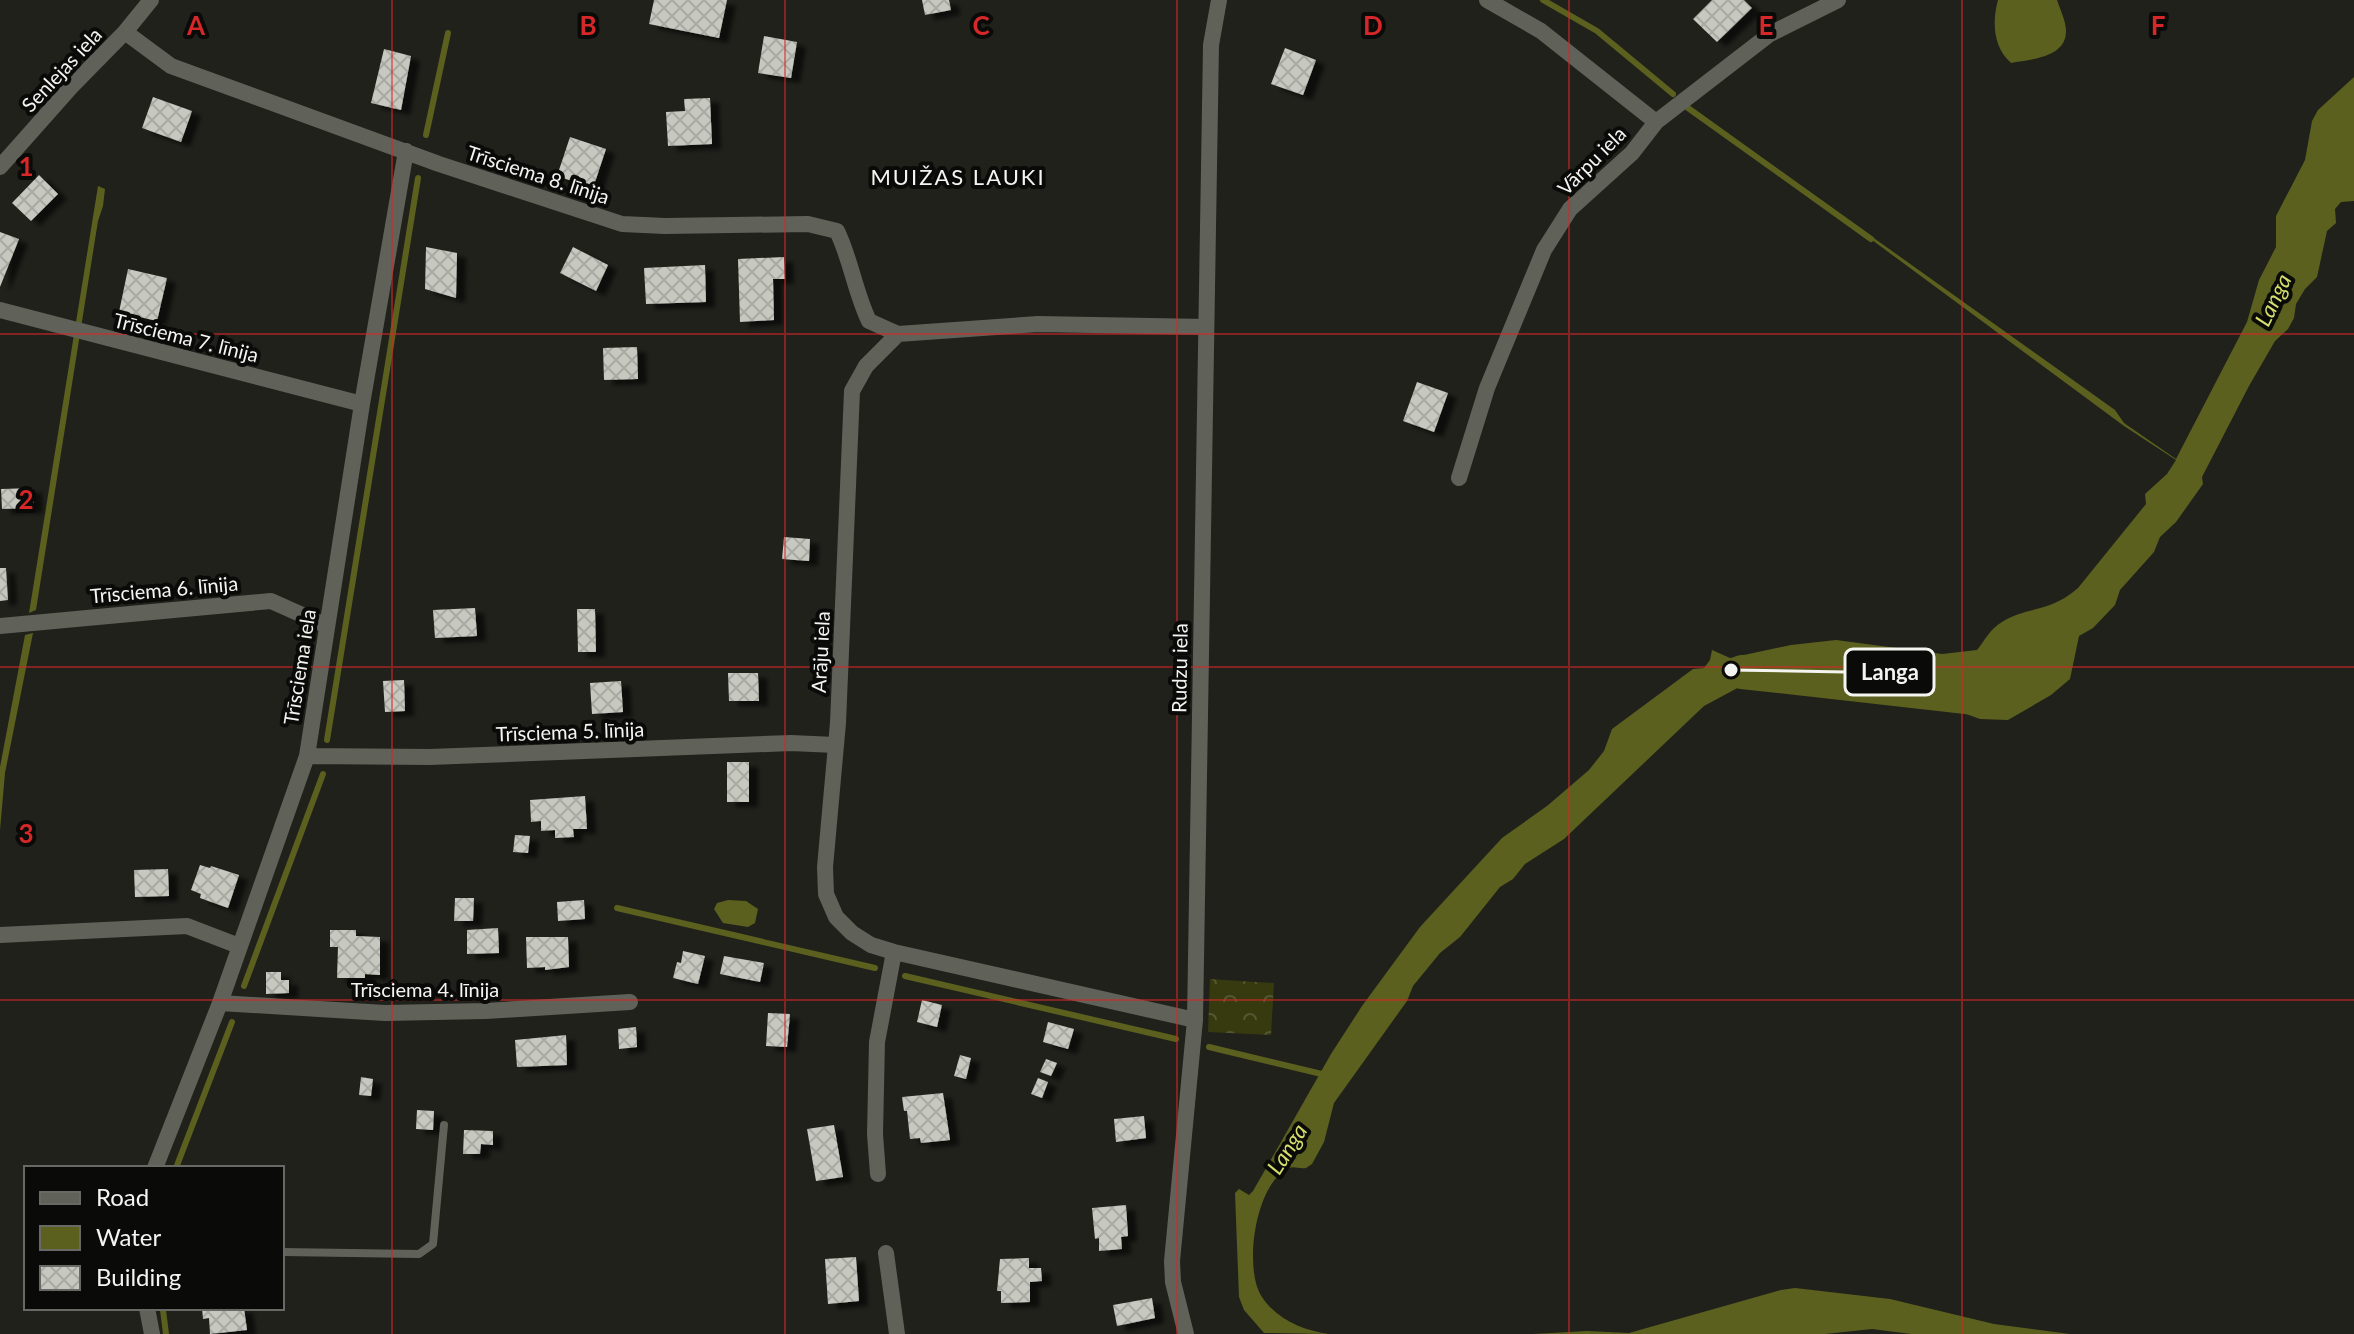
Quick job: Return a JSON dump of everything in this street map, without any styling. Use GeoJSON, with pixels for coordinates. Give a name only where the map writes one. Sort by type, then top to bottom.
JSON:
{"type":"FeatureCollection","features":[{"type":"Feature","properties":{"kind":"street","name":"Senlejas iela"},"geometry":{"type":"LineString","coordinates":[[0,167],[151,0]]}},
{"type":"Feature","properties":{"kind":"street","name":"Rudzu iela"},"geometry":{"type":"LineString","coordinates":[[1186,1334],[1173,1282],[1172,1261],[1195,1020],[1211,45],[1219,0]]}},
{"type":"Feature","properties":{"kind":"street"},"geometry":{"type":"LineString","coordinates":[[1487,0],[1541,31],[1656,122]]}},
{"type":"Feature","properties":{"kind":"street","name":"Vārpu iela"},"geometry":{"type":"LineString","coordinates":[[1459,478],[1487,388],[1544,250],[1570,209],[1632,153],[1656,122],[1770,34],[1838,0]]}},
{"type":"Feature","properties":{"kind":"street","name":"Trīsciema 8. līnija"},"geometry":{"type":"LineString","coordinates":[[125,32],[171,66],[406,151],[622,224],[808,224],[837,231],[850,258],[858,298],[869,321],[898,334]]}},
{"type":"Feature","properties":{"kind":"street","name":"Trīsciema iela"},"geometry":{"type":"LineString","coordinates":[[156,1166],[220,1003],[307,756],[362,404],[406,151]]}},
{"type":"Feature","properties":{"kind":"street","name":"Trīsciema 7. līnija"},"geometry":{"type":"LineString","coordinates":[[0,310],[362,404]]}},
{"type":"Feature","properties":{"kind":"street"},"geometry":{"type":"LineString","coordinates":[[898,334],[1038,324],[1206,327]]}},
{"type":"Feature","properties":{"kind":"street","name":"Arāju iela"},"geometry":{"type":"LineString","coordinates":[[898,334],[866,366],[852,391],[826,894],[836,917],[852,933],[871,945],[1195,1020]]}},
{"type":"Feature","properties":{"kind":"street","name":"Trīsciema 6. līnija"},"geometry":{"type":"LineString","coordinates":[[0,626],[271,601],[327,626]]}},
{"type":"Feature","properties":{"kind":"street","name":"Trīsciema 5. līnija"},"geometry":{"type":"LineString","coordinates":[[307,756],[430,757],[791,743],[835,745]]}},
{"type":"Feature","properties":{"kind":"street"},"geometry":{"type":"LineString","coordinates":[[0,935],[187,926],[239,946]]}},
{"type":"Feature","properties":{"kind":"street"},"geometry":{"type":"LineString","coordinates":[[878,1174],[875,1134],[877,1042],[894,952]]}},
{"type":"Feature","properties":{"kind":"street","name":"Trīsciema 4. līnija"},"geometry":{"type":"LineString","coordinates":[[220,1003],[385,1013],[486,1011],[630,1002]]}},
{"type":"Feature","properties":{"kind":"street"},"geometry":{"type":"LineString","coordinates":[[886,1253],[897,1334]]}},
{"type":"Feature","properties":{"kind":"street"},"geometry":{"type":"LineString","coordinates":[[147,1310],[152,1334]]}},
{"type":"Feature","properties":{"kind":"lane"},"geometry":{"type":"LineString","coordinates":[[284,1252],[419,1254],[433,1244],[444,1125]]}},
{"type":"Feature","properties":{"kind":"green space"},"geometry":{"type":"Polygon","coordinates":[[[1210,979],[1274,983],[1271,1035],[1208,1032],[1210,979]]]}},
{"type":"Feature","properties":{"kind":"water"},"geometry":{"type":"Polygon","coordinates":[[[1998,0],[2057,0],[2066,31],[2060,47],[2046,56],[2011,63],[1997,42],[1995,17],[1998,0]]]}},
{"type":"Feature","properties":{"kind":"water"},"geometry":{"type":"Polygon","coordinates":[[[2354,77],[2354,201],[2341,202],[2335,209],[2336,223],[2327,231],[2317,277],[2305,289],[2296,304],[2288,329],[2275,341],[2249,386],[2202,477],[2203,484],[2176,522],[2160,537],[2154,552],[2120,590],[2115,605],[2093,628],[2079,636],[2070,679],[2051,695],[2008,720],[1980,719],[1966,714],[1943,695],[1921,687],[1894,690],[1879,685],[1837,682],[1819,674],[1760,679],[1704,706],[1564,839],[1525,864],[1513,879],[1500,887],[1460,937],[1440,953],[1413,986],[1407,1001],[1334,1103],[1324,1142],[1312,1164],[1306,1168],[1289,1168],[1277,1177],[1261,1208],[1256,1228],[1253,1267],[1256,1284],[1268,1305],[1283,1318],[1301,1327],[1329,1334],[1264,1333],[1244,1310],[1239,1297],[1235,1193],[1239,1189],[1249,1195],[1253,1191],[1331,1054],[1420,927],[1502,838],[1547,806],[1589,770],[1604,751],[1612,729],[1693,669],[1704,668],[1712,650],[1730,658],[1791,645],[1836,640],[1942,654],[1977,650],[2002,622],[2058,602],[2078,588],[2146,504],[2145,494],[2167,474],[2176,460],[2124,426],[1872,240],[1871,236],[2115,410],[2124,423],[2176,459],[2247,322],[2259,280],[2276,247],[2276,216],[2305,160],[2312,121],[2318,110],[2354,77]]]}},
{"type":"Feature","properties":{"kind":"water"},"geometry":{"type":"Polygon","coordinates":[[[98,186],[105,189],[103,206],[98,221],[36,610],[29,613],[98,186]]]}},
{"type":"Feature","properties":{"kind":"water"},"geometry":{"type":"Polygon","coordinates":[[[33,633],[5,773],[0,830],[0,767],[25,635],[33,633]]]}},
{"type":"Feature","properties":{"kind":"water"},"geometry":{"type":"Polygon","coordinates":[[[746,901],[758,909],[755,923],[748,927],[723,923],[714,909],[717,903],[746,901]]]}},
{"type":"Feature","properties":{"kind":"water"},"geometry":{"type":"Polygon","coordinates":[[[1795,1288],[1890,1299],[1994,1324],[2070,1334],[1911,1334],[1872,1329],[1825,1334],[1533,1334],[1587,1331],[1629,1333],[1795,1288]]]}},
{"type":"Feature","properties":{"kind":"building"},"geometry":{"type":"Polygon","coordinates":[[[654,0],[727,0],[719,38],[649,24],[654,0]]]}},
{"type":"Feature","properties":{"kind":"building"},"geometry":{"type":"Polygon","coordinates":[[[922,0],[949,0],[951,10],[925,15],[922,0]]]}},
{"type":"Feature","properties":{"kind":"building"},"geometry":{"type":"Polygon","coordinates":[[[1712,0],[1744,0],[1752,8],[1717,42],[1693,19],[1712,0]]]}},
{"type":"Feature","properties":{"kind":"building"},"geometry":{"type":"Polygon","coordinates":[[[764,36],[797,42],[791,78],[758,73],[764,36]]]}},
{"type":"Feature","properties":{"kind":"building"},"geometry":{"type":"Polygon","coordinates":[[[1285,48],[1316,60],[1303,95],[1271,84],[1285,48]]]}},
{"type":"Feature","properties":{"kind":"building"},"geometry":{"type":"Polygon","coordinates":[[[384,49],[411,56],[401,110],[371,103],[384,49]]]}},
{"type":"Feature","properties":{"kind":"building"},"geometry":{"type":"Polygon","coordinates":[[[153,97],[192,111],[181,142],[142,128],[153,97]]]}},
{"type":"Feature","properties":{"kind":"building"},"geometry":{"type":"Polygon","coordinates":[[[710,98],[712,144],[668,146],[666,112],[685,111],[684,99],[710,98]]]}},
{"type":"Feature","properties":{"kind":"building"},"geometry":{"type":"Polygon","coordinates":[[[570,137],[606,149],[593,188],[557,176],[570,137]]]}},
{"type":"Feature","properties":{"kind":"building"},"geometry":{"type":"Polygon","coordinates":[[[39,175],[58,194],[31,221],[12,203],[39,175]]]}},
{"type":"Feature","properties":{"kind":"building"},"geometry":{"type":"Polygon","coordinates":[[[0,232],[19,239],[0,287],[0,232]]]}},
{"type":"Feature","properties":{"kind":"building"},"geometry":{"type":"Polygon","coordinates":[[[426,247],[457,253],[456,298],[425,289],[426,247]]]}},
{"type":"Feature","properties":{"kind":"building"},"geometry":{"type":"Polygon","coordinates":[[[573,247],[608,265],[596,291],[560,273],[573,247]]]}},
{"type":"Feature","properties":{"kind":"building"},"geometry":{"type":"Polygon","coordinates":[[[784,257],[785,279],[773,279],[774,320],[740,322],[738,259],[784,257]]]}},
{"type":"Feature","properties":{"kind":"building"},"geometry":{"type":"Polygon","coordinates":[[[705,265],[706,302],[646,304],[644,268],[705,265]]]}},
{"type":"Feature","properties":{"kind":"building"},"geometry":{"type":"Polygon","coordinates":[[[128,269],[167,278],[157,321],[119,312],[128,269]]]}},
{"type":"Feature","properties":{"kind":"building"},"geometry":{"type":"Polygon","coordinates":[[[637,347],[638,379],[604,380],[603,348],[637,347]]]}},
{"type":"Feature","properties":{"kind":"building"},"geometry":{"type":"Polygon","coordinates":[[[1417,382],[1448,393],[1434,432],[1403,421],[1417,382]]]}},
{"type":"Feature","properties":{"kind":"building"},"geometry":{"type":"Polygon","coordinates":[[[33,488],[34,508],[2,509],[1,489],[33,488]]]}},
{"type":"Feature","properties":{"kind":"building"},"geometry":{"type":"Polygon","coordinates":[[[784,537],[810,539],[809,561],[782,559],[784,537]]]}},
{"type":"Feature","properties":{"kind":"building"},"geometry":{"type":"Polygon","coordinates":[[[0,568],[6,568],[8,600],[0,601],[0,568]]]}},
{"type":"Feature","properties":{"kind":"building"},"geometry":{"type":"Polygon","coordinates":[[[475,608],[477,636],[435,638],[433,610],[475,608]]]}},
{"type":"Feature","properties":{"kind":"building"},"geometry":{"type":"Polygon","coordinates":[[[577,609],[595,609],[596,652],[578,652],[577,609]]]}},
{"type":"Feature","properties":{"kind":"building"},"geometry":{"type":"Polygon","coordinates":[[[728,673],[758,673],[759,701],[729,701],[728,673]]]}},
{"type":"Feature","properties":{"kind":"building"},"geometry":{"type":"Polygon","coordinates":[[[404,680],[405,711],[385,712],[383,681],[404,680]]]}},
{"type":"Feature","properties":{"kind":"building"},"geometry":{"type":"Polygon","coordinates":[[[621,681],[623,712],[592,714],[590,683],[621,681]]]}},
{"type":"Feature","properties":{"kind":"building"},"geometry":{"type":"Polygon","coordinates":[[[727,762],[749,762],[749,802],[727,802],[727,762]]]}},
{"type":"Feature","properties":{"kind":"building"},"geometry":{"type":"Polygon","coordinates":[[[585,796],[587,829],[573,829],[574,837],[555,838],[555,830],[541,831],[541,821],[531,822],[530,800],[585,796]]]}},
{"type":"Feature","properties":{"kind":"building"},"geometry":{"type":"Polygon","coordinates":[[[515,835],[530,836],[528,853],[513,852],[515,835]]]}},
{"type":"Feature","properties":{"kind":"building"},"geometry":{"type":"Polygon","coordinates":[[[200,865],[239,875],[228,908],[200,898],[201,894],[191,890],[200,865]]]}},
{"type":"Feature","properties":{"kind":"building"},"geometry":{"type":"Polygon","coordinates":[[[168,869],[169,896],[135,897],[134,870],[168,869]]]}},
{"type":"Feature","properties":{"kind":"building"},"geometry":{"type":"Polygon","coordinates":[[[455,898],[474,898],[473,921],[454,921],[455,898]]]}},
{"type":"Feature","properties":{"kind":"building"},"geometry":{"type":"Polygon","coordinates":[[[584,900],[585,919],[558,921],[557,902],[584,900]]]}},
{"type":"Feature","properties":{"kind":"building"},"geometry":{"type":"Polygon","coordinates":[[[498,928],[499,953],[467,954],[467,930],[498,928]]]}},
{"type":"Feature","properties":{"kind":"building"},"geometry":{"type":"Polygon","coordinates":[[[330,930],[356,930],[356,936],[380,937],[380,975],[337,978],[338,947],[330,947],[330,930]]]}},
{"type":"Feature","properties":{"kind":"building"},"geometry":{"type":"Polygon","coordinates":[[[526,937],[568,937],[569,967],[545,970],[545,967],[527,968],[526,937]]]}},
{"type":"Feature","properties":{"kind":"building"},"geometry":{"type":"Polygon","coordinates":[[[683,951],[705,956],[698,984],[673,978],[683,951]]]}},
{"type":"Feature","properties":{"kind":"building"},"geometry":{"type":"Polygon","coordinates":[[[724,956],[764,963],[760,982],[720,974],[724,956]]]}},
{"type":"Feature","properties":{"kind":"building"},"geometry":{"type":"Polygon","coordinates":[[[266,972],[281,972],[281,980],[289,980],[289,993],[266,994],[266,972]]]}},
{"type":"Feature","properties":{"kind":"building"},"geometry":{"type":"Polygon","coordinates":[[[922,1000],[942,1005],[937,1027],[917,1022],[922,1000]]]}},
{"type":"Feature","properties":{"kind":"building"},"geometry":{"type":"Polygon","coordinates":[[[768,1013],[790,1014],[787,1047],[766,1046],[768,1013]]]}},
{"type":"Feature","properties":{"kind":"building"},"geometry":{"type":"Polygon","coordinates":[[[1048,1022],[1074,1029],[1068,1049],[1043,1042],[1048,1022]]]}},
{"type":"Feature","properties":{"kind":"building"},"geometry":{"type":"Polygon","coordinates":[[[636,1027],[637,1047],[619,1049],[618,1029],[636,1027]]]}},
{"type":"Feature","properties":{"kind":"building"},"geometry":{"type":"Polygon","coordinates":[[[566,1035],[567,1065],[517,1067],[515,1040],[566,1035]]]}},
{"type":"Feature","properties":{"kind":"building"},"geometry":{"type":"Polygon","coordinates":[[[960,1055],[971,1058],[966,1079],[954,1076],[960,1055]]]}},
{"type":"Feature","properties":{"kind":"building"},"geometry":{"type":"Polygon","coordinates":[[[1046,1059],[1057,1063],[1051,1076],[1040,1072],[1046,1059]]]}},
{"type":"Feature","properties":{"kind":"building"},"geometry":{"type":"Polygon","coordinates":[[[361,1077],[373,1079],[371,1096],[359,1095],[361,1077]]]}},
{"type":"Feature","properties":{"kind":"building"},"geometry":{"type":"Polygon","coordinates":[[[1038,1078],[1048,1082],[1042,1098],[1031,1094],[1038,1078]]]}},
{"type":"Feature","properties":{"kind":"building"},"geometry":{"type":"Polygon","coordinates":[[[943,1093],[950,1140],[921,1143],[920,1138],[910,1139],[902,1097],[943,1093]]]}},
{"type":"Feature","properties":{"kind":"building"},"geometry":{"type":"Polygon","coordinates":[[[417,1110],[434,1111],[433,1130],[416,1129],[417,1110]]]}},
{"type":"Feature","properties":{"kind":"building"},"geometry":{"type":"Polygon","coordinates":[[[1144,1116],[1146,1138],[1116,1142],[1114,1119],[1144,1116]]]}},
{"type":"Feature","properties":{"kind":"building"},"geometry":{"type":"Polygon","coordinates":[[[834,1125],[843,1177],[816,1181],[807,1129],[834,1125]]]}},
{"type":"Feature","properties":{"kind":"building"},"geometry":{"type":"Polygon","coordinates":[[[464,1130],[493,1131],[493,1145],[481,1144],[480,1154],[463,1154],[464,1130]]]}},
{"type":"Feature","properties":{"kind":"building"},"geometry":{"type":"Polygon","coordinates":[[[1126,1205],[1128,1236],[1121,1237],[1122,1249],[1099,1251],[1092,1208],[1126,1205]]]}},
{"type":"Feature","properties":{"kind":"building"},"geometry":{"type":"Polygon","coordinates":[[[856,1257],[859,1301],[828,1304],[825,1259],[856,1257]]]}},
{"type":"Feature","properties":{"kind":"building"},"geometry":{"type":"Polygon","coordinates":[[[1029,1258],[1029,1268],[1041,1268],[1042,1281],[1030,1282],[1030,1302],[1001,1303],[1001,1291],[997,1291],[1000,1259],[1029,1258]]]}},
{"type":"Feature","properties":{"kind":"building"},"geometry":{"type":"Polygon","coordinates":[[[1152,1298],[1155,1318],[1117,1326],[1113,1305],[1152,1298]]]}},
{"type":"Feature","properties":{"kind":"building"},"geometry":{"type":"Polygon","coordinates":[[[202,1310],[244,1310],[247,1330],[210,1334],[209,1318],[203,1319],[202,1310]]]}},
{"type":"Feature","properties":{"kind":"waterway"},"geometry":{"type":"LineString","coordinates":[[1543,0],[1597,31],[1673,94]]}},
{"type":"Feature","properties":{"kind":"waterway"},"geometry":{"type":"LineString","coordinates":[[426,135],[448,33]]}},
{"type":"Feature","properties":{"kind":"waterway"},"geometry":{"type":"LineString","coordinates":[[1688,108],[1871,239]]}},
{"type":"Feature","properties":{"kind":"waterway"},"geometry":{"type":"LineString","coordinates":[[327,740],[418,178]]}},
{"type":"Feature","properties":{"kind":"waterway","name":"Langa"},"geometry":{"type":"LineString","coordinates":[[1742,672],[1984,699]]}},
{"type":"Feature","properties":{"kind":"waterway"},"geometry":{"type":"LineString","coordinates":[[244,986],[323,774]]}},
{"type":"Feature","properties":{"kind":"waterway"},"geometry":{"type":"LineString","coordinates":[[617,908],[875,968]]}},
{"type":"Feature","properties":{"kind":"waterway"},"geometry":{"type":"LineString","coordinates":[[905,976],[1176,1039]]}},
{"type":"Feature","properties":{"kind":"waterway"},"geometry":{"type":"LineString","coordinates":[[177,1166],[232,1022]]}},
{"type":"Feature","properties":{"kind":"waterway"},"geometry":{"type":"LineString","coordinates":[[1209,1047],[1326,1075]]}},
{"type":"Feature","properties":{"kind":"waterway"},"geometry":{"type":"LineString","coordinates":[[163,1310],[166,1334]]}},
{"type":"Feature","properties":{"kind":"place","name":"Langa"},"geometry":{"type":"Point","coordinates":[1731,670]}},
{"type":"Feature","properties":{"kind":"district","name":"MUIŽAS LAUKI"},"geometry":{"type":"Point","coordinates":[958,177]}}]}
